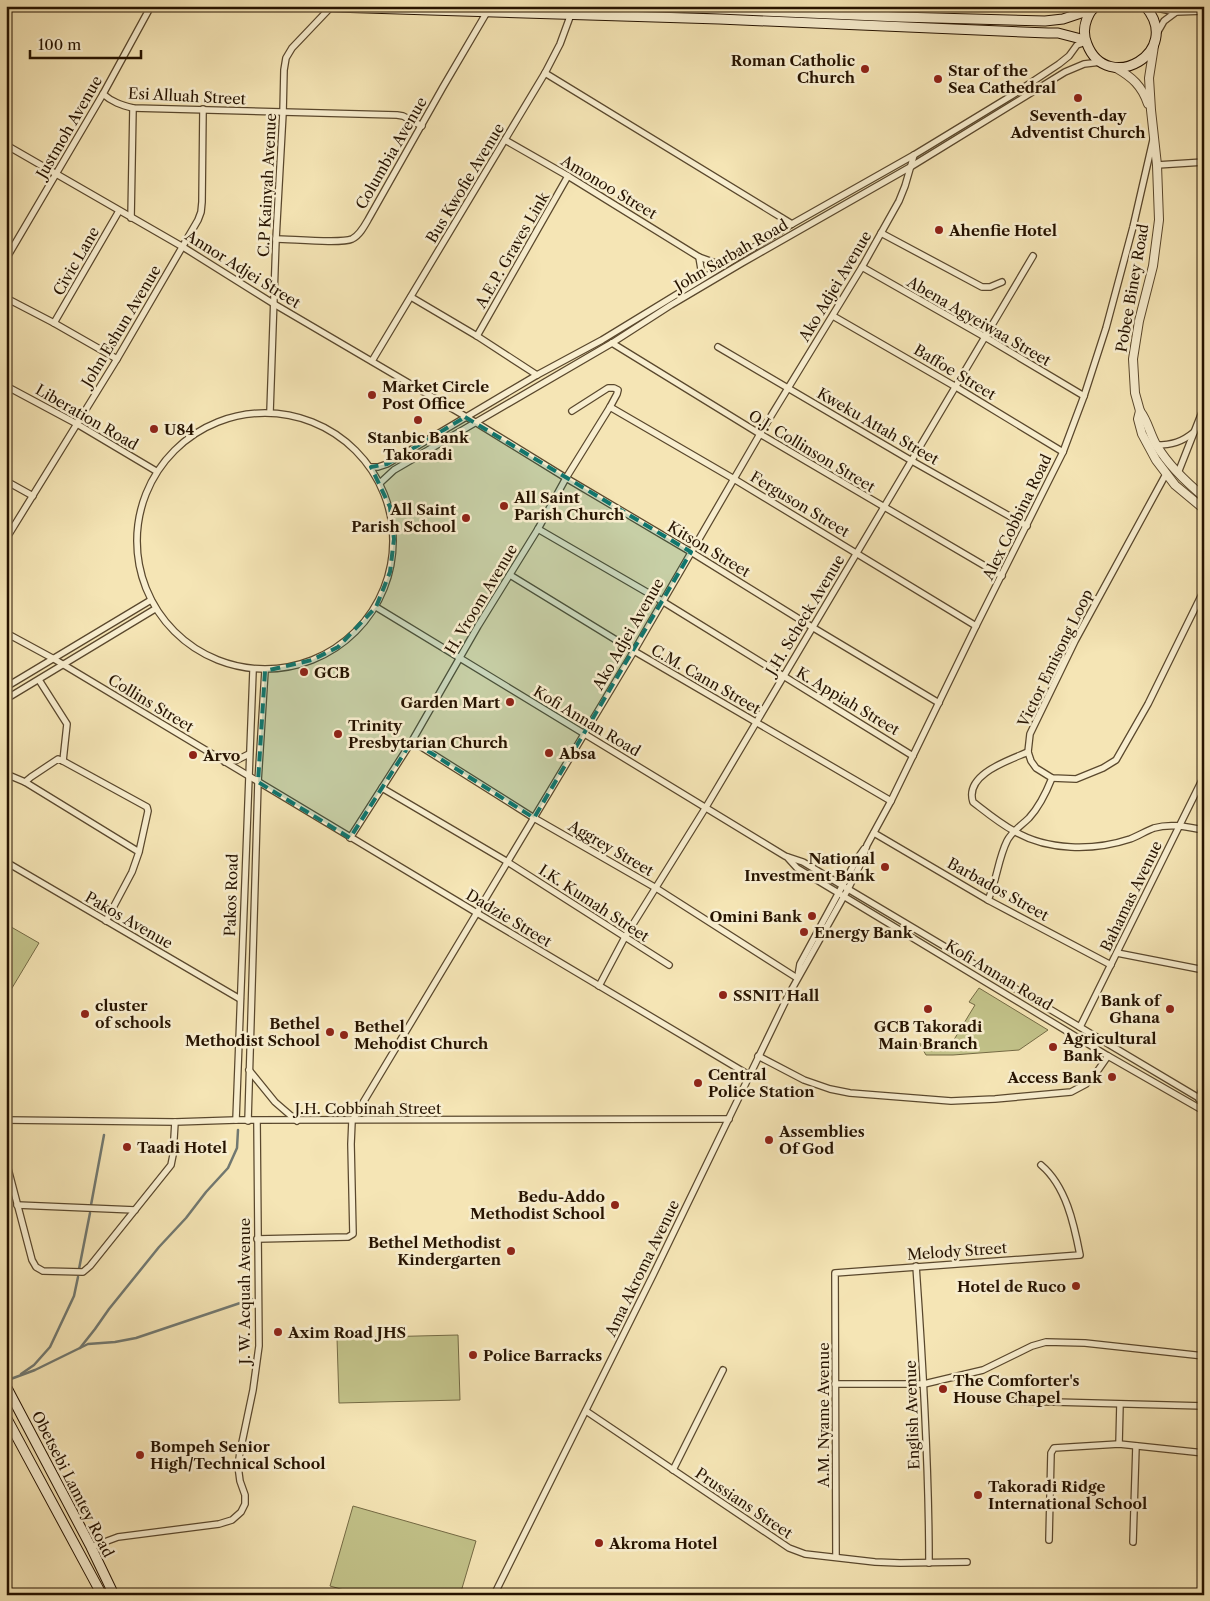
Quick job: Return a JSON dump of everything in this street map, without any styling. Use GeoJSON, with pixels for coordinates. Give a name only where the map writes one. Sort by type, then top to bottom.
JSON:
{"type":"FeatureCollection","features":[{"type":"Feature","properties":{"kind":"main road"},"geometry":{"type":"LineString","coordinates":[[302,6],[439,8],[487,12],[719,19],[1058,33],[1085,41]]}},
{"type":"Feature","properties":{"kind":"main road"},"geometry":{"type":"LineString","coordinates":[[650,6],[719,7],[899,17],[1039,21],[1057,20],[1094,8]]}},
{"type":"Feature","properties":{"kind":"main road"},"geometry":{"type":"LineString","coordinates":[[1094,8],[1085,24],[1085,41],[1089,50],[1100,62],[1116,68],[1124,68],[1139,62],[1151,51],[1155,39],[1154,19],[1146,6]]}},
{"type":"Feature","properties":{"kind":"main road","name":"Obetsebi Lamtey Road"},"geometry":{"type":"LineString","coordinates":[[6,1386],[91,1547],[114,1595]]}},
{"type":"Feature","properties":{"kind":"main road","name":"Obetsebi Lamtey Road"},"geometry":{"type":"LineString","coordinates":[[6,1418],[102,1595]]}},
{"type":"Feature","properties":{"kind":"street","name":"Justmoh Avenue"},"geometry":{"type":"LineString","coordinates":[[6,259],[103,94],[151,6]]}},
{"type":"Feature","properties":{"kind":"street"},"geometry":{"type":"LineString","coordinates":[[1146,6],[1176,12],[1204,11]]}},
{"type":"Feature","properties":{"kind":"street","name":"C.P Kainyah Avenue"},"geometry":{"type":"LineString","coordinates":[[270,412],[284,70],[286,58],[292,48],[331,7]]}},
{"type":"Feature","properties":{"kind":"street"},"geometry":{"type":"LineString","coordinates":[[719,7],[719,19]]}},
{"type":"Feature","properties":{"kind":"street","name":"Columbia Avenue"},"geometry":{"type":"LineString","coordinates":[[276,239],[338,241],[353,238],[369,218],[487,12]]}},
{"type":"Feature","properties":{"kind":"street"},"geometry":{"type":"LineString","coordinates":[[1151,110],[1149,78],[1155,39],[1164,21],[1176,12]]}},
{"type":"Feature","properties":{"kind":"street","name":"Bus Kwofie Avenue"},"geometry":{"type":"LineString","coordinates":[[372,361],[545,73],[560,44],[571,14]]}},
{"type":"Feature","properties":{"kind":"street","name":"John Sarbah Road"},"geometry":{"type":"LineString","coordinates":[[371,467],[387,464],[537,375],[602,340],[792,224],[914,155],[1012,96],[1060,64],[1077,45],[1085,41]]}},
{"type":"Feature","properties":{"kind":"street","name":"John Sarbah Road"},"geometry":{"type":"LineString","coordinates":[[380,483],[394,470],[612,343],[679,300],[912,166],[1065,72],[1084,64],[1100,62]]}},
{"type":"Feature","properties":{"kind":"street"},"geometry":{"type":"LineString","coordinates":[[1116,68],[1128,74],[1141,87],[1151,110]]}},
{"type":"Feature","properties":{"kind":"street"},"geometry":{"type":"LineString","coordinates":[[545,73],[792,224]]}},
{"type":"Feature","properties":{"kind":"street","name":"Esi Alluah Street"},"geometry":{"type":"LineString","coordinates":[[103,94],[120,105],[133,108],[397,115],[403,116],[422,126]]}},
{"type":"Feature","properties":{"kind":"street"},"geometry":{"type":"LineString","coordinates":[[131,218],[133,108]]}},
{"type":"Feature","properties":{"kind":"street","name":"John Eshun Avenue"},"geometry":{"type":"LineString","coordinates":[[6,538],[77,424],[198,220],[201,212],[202,109]]}},
{"type":"Feature","properties":{"kind":"street","name":"Pobee Biney Road"},"geometry":{"type":"LineString","coordinates":[[1151,110],[1157,165],[1159,220],[1153,266],[1132,360],[1135,393],[1140,411],[1156,445],[1178,473],[1204,497]]}},
{"type":"Feature","properties":{"kind":"street","name":"Alex Cobbina Road"},"geometry":{"type":"LineString","coordinates":[[846,887],[861,863],[867,846],[914,756],[976,626],[1063,452],[1106,328],[1154,136]]}},
{"type":"Feature","properties":{"kind":"street","name":"Amonoo Street"},"geometry":{"type":"LineString","coordinates":[[505,140],[568,176],[699,257],[724,266]]}},
{"type":"Feature","properties":{"kind":"street","name":"Annor Adjei Street"},"geometry":{"type":"LineString","coordinates":[[6,145],[183,247],[274,304],[465,417]]}},
{"type":"Feature","properties":{"kind":"street","name":"Ako Adjei Avenue"},"geometry":{"type":"LineString","coordinates":[[352,1121],[477,914],[506,861],[634,652],[760,434],[862,267],[899,201],[912,166],[914,155]]}},
{"type":"Feature","properties":{"kind":"street"},"geometry":{"type":"LineString","coordinates":[[1157,165],[1204,162]]}},
{"type":"Feature","properties":{"kind":"street","name":"A.E.P. Graves Link"},"geometry":{"type":"LineString","coordinates":[[477,336],[568,176]]}},
{"type":"Feature","properties":{"kind":"street","name":"Civic Lane"},"geometry":{"type":"LineString","coordinates":[[54,323],[119,211]]}},
{"type":"Feature","properties":{"kind":"street"},"geometry":{"type":"LineString","coordinates":[[881,233],[982,287],[990,287],[1002,282]]}},
{"type":"Feature","properties":{"kind":"street","name":"J.H. Scheck Avenue"},"geometry":{"type":"LineString","coordinates":[[599,986],[625,938],[706,807],[1032,256]]}},
{"type":"Feature","properties":{"kind":"street"},"geometry":{"type":"LineString","coordinates":[[698,282],[701,269],[699,257]]}},
{"type":"Feature","properties":{"kind":"street","name":"Abena Agyeiwaa Street"},"geometry":{"type":"LineString","coordinates":[[862,267],[1084,396]]}},
{"type":"Feature","properties":{"kind":"street"},"geometry":{"type":"LineString","coordinates":[[411,297],[477,336],[537,375]]}},
{"type":"Feature","properties":{"kind":"street"},"geometry":{"type":"LineString","coordinates":[[6,298],[116,359]]}},
{"type":"Feature","properties":{"kind":"street","name":"Baffoe Street"},"geometry":{"type":"LineString","coordinates":[[833,316],[1063,452]]}},
{"type":"Feature","properties":{"kind":"street","name":"O.J. Collinson Street"},"geometry":{"type":"LineString","coordinates":[[612,343],[760,434],[1002,576]]}},
{"type":"Feature","properties":{"kind":"street","name":"Kweku Attah Street"},"geometry":{"type":"LineString","coordinates":[[718,346],[912,461],[1027,526]]}},
{"type":"Feature","properties":{"kind":"street","name":"Liberation Road"},"geometry":{"type":"LineString","coordinates":[[6,386],[77,424],[156,471]]}},
{"type":"Feature","properties":{"kind":"street","name":"H. Vroom Avenue"},"geometry":{"type":"LineString","coordinates":[[350,838],[412,741],[478,626],[610,407],[618,390],[608,388],[572,411]]}},
{"type":"Feature","properties":{"kind":"street","name":"Ferguson Street"},"geometry":{"type":"LineString","coordinates":[[610,407],[734,479],[976,626]]}},
{"type":"Feature","properties":{"kind":"street"},"geometry":{"type":"LineString","coordinates":[[1178,473],[1204,407]]}},
{"type":"Feature","properties":{"kind":"street","name":"Pobee Biney Road"},"geometry":{"type":"LineString","coordinates":[[1140,411],[1138,419],[1142,434],[1156,460],[1175,485],[1204,509]]}},
{"type":"Feature","properties":{"kind":"street"},"geometry":{"type":"LineString","coordinates":[[270,412],[296,416],[320,424],[342,438],[362,455],[371,467],[390,506],[394,539],[390,572],[376,607],[361,627],[338,646],[312,660],[264,671],[253,671],[215,659],[181,639],[155,609],[140,576],[135,540],[141,504],[156,471],[178,446],[205,427],[236,415],[270,412]]}},
{"type":"Feature","properties":{"kind":"street","name":"Kitson Street"},"geometry":{"type":"LineString","coordinates":[[465,417],[939,703]]}},
{"type":"Feature","properties":{"kind":"street"},"geometry":{"type":"LineString","coordinates":[[1156,445],[1168,445],[1178,442],[1196,430]]}},
{"type":"Feature","properties":{"kind":"street","name":"Victor Emisong Loop"},"geometry":{"type":"LineString","coordinates":[[1052,778],[1036,768],[1031,761],[1028,752],[1030,734],[1075,641],[1166,474]]}},
{"type":"Feature","properties":{"kind":"street"},"geometry":{"type":"LineString","coordinates":[[6,481],[33,496]]}},
{"type":"Feature","properties":{"kind":"street","name":"K. Appiah Street"},"geometry":{"type":"LineString","coordinates":[[538,528],[914,756]]}},
{"type":"Feature","properties":{"kind":"street","name":"C.M. Cann Street"},"geometry":{"type":"LineString","coordinates":[[510,575],[634,652],[891,801]]}},
{"type":"Feature","properties":{"kind":"street"},"geometry":{"type":"LineString","coordinates":[[988,900],[995,886],[1001,856],[1008,839],[1044,799],[1052,778],[1076,779],[1103,768],[1116,760],[1148,704],[1204,590]]}},
{"type":"Feature","properties":{"kind":"street"},"geometry":{"type":"LineString","coordinates":[[6,688],[151,600]]}},
{"type":"Feature","properties":{"kind":"street","name":"Kofi Annan Road"},"geometry":{"type":"LineString","coordinates":[[376,607],[786,856],[803,862],[846,887],[1201,1100]]}},
{"type":"Feature","properties":{"kind":"street"},"geometry":{"type":"LineString","coordinates":[[6,699],[155,609]]}},
{"type":"Feature","properties":{"kind":"street"},"geometry":{"type":"LineString","coordinates":[[6,632],[64,665]]}},
{"type":"Feature","properties":{"kind":"street","name":"Collins Street"},"geometry":{"type":"LineString","coordinates":[[64,665],[258,782]]}},
{"type":"Feature","properties":{"kind":"street","name":"Pakos Road"},"geometry":{"type":"LineString","coordinates":[[236,1120],[253,671]]}},
{"type":"Feature","properties":{"kind":"street","name":"Pakos Road"},"geometry":{"type":"LineString","coordinates":[[248,1120],[258,782],[264,671]]}},
{"type":"Feature","properties":{"kind":"street"},"geometry":{"type":"LineString","coordinates":[[39,680],[67,724],[63,760]]}},
{"type":"Feature","properties":{"kind":"street","name":"Aggrey Street"},"geometry":{"type":"LineString","coordinates":[[412,741],[534,818],[656,888],[797,978]]}},
{"type":"Feature","properties":{"kind":"street"},"geometry":{"type":"LineString","coordinates":[[1028,752],[992,767],[981,776],[971,796],[973,802],[1014,832],[1037,841],[1084,848],[1129,839],[1161,827],[1179,825],[1204,830]]}},
{"type":"Feature","properties":{"kind":"street"},"geometry":{"type":"LineString","coordinates":[[226,762],[249,754]]}},
{"type":"Feature","properties":{"kind":"street"},"geometry":{"type":"LineString","coordinates":[[25,782],[54,760],[63,760],[148,807],[139,852],[132,872],[106,921]]}},
{"type":"Feature","properties":{"kind":"street"},"geometry":{"type":"LineString","coordinates":[[6,774],[25,782],[139,852]]}},
{"type":"Feature","properties":{"kind":"street","name":"Bahamas Avenue"},"geometry":{"type":"LineString","coordinates":[[1080,1027],[1204,776]]}},
{"type":"Feature","properties":{"kind":"street","name":"Dadzie Street"},"geometry":{"type":"LineString","coordinates":[[258,782],[749,1075]]}},
{"type":"Feature","properties":{"kind":"street","name":"I.K. Kumah Street"},"geometry":{"type":"LineString","coordinates":[[382,788],[506,861],[669,965]]}},
{"type":"Feature","properties":{"kind":"street","name":"Barbados Street"},"geometry":{"type":"LineString","coordinates":[[874,833],[988,900],[1111,965]]}},
{"type":"Feature","properties":{"kind":"street","name":"Kofi Annan Road"},"geometry":{"type":"LineString","coordinates":[[786,856],[797,868],[1108,1056],[1204,1111]]}},
{"type":"Feature","properties":{"kind":"street","name":"Pakos Avenue"},"geometry":{"type":"LineString","coordinates":[[6,862],[240,999]]}},
{"type":"Feature","properties":{"kind":"street","name":"Ama Akroma Avenue"},"geometry":{"type":"LineString","coordinates":[[494,1595],[729,1119],[797,978],[800,964],[846,887]]}},
{"type":"Feature","properties":{"kind":"street"},"geometry":{"type":"LineString","coordinates":[[1117,953],[1204,970]]}},
{"type":"Feature","properties":{"kind":"street"},"geometry":{"type":"LineString","coordinates":[[758,1056],[804,1080],[830,1089],[857,1094],[951,1101],[995,1100],[1071,1092],[1086,1084],[1108,1056]]}},
{"type":"Feature","properties":{"kind":"street"},"geometry":{"type":"LineString","coordinates":[[249,1069],[276,1102],[297,1121]]}},
{"type":"Feature","properties":{"kind":"street"},"geometry":{"type":"LineString","coordinates":[[1201,1100],[1204,1082]]}},
{"type":"Feature","properties":{"kind":"street","name":"J.H. Cobbinah Street"},"geometry":{"type":"LineString","coordinates":[[6,1120],[175,1122],[236,1120],[729,1119]]}},
{"type":"Feature","properties":{"kind":"street","name":"J. W. Acquah Avenue"},"geometry":{"type":"LineString","coordinates":[[91,1547],[118,1537],[219,1524],[232,1520],[241,1512],[245,1504],[245,1495],[240,1481],[238,1466],[254,1390],[259,1346],[257,1121]]}},
{"type":"Feature","properties":{"kind":"street"},"geometry":{"type":"LineString","coordinates":[[258,1239],[348,1237],[353,1234],[352,1121]]}},
{"type":"Feature","properties":{"kind":"street"},"geometry":{"type":"LineString","coordinates":[[6,1161],[32,1260],[36,1267],[43,1271],[84,1272],[171,1165],[175,1122]]}},
{"type":"Feature","properties":{"kind":"street","name":"Melody Street"},"geometry":{"type":"LineString","coordinates":[[835,1273],[1080,1255],[1070,1211],[1049,1173],[1041,1165]]}},
{"type":"Feature","properties":{"kind":"street"},"geometry":{"type":"LineString","coordinates":[[18,1205],[135,1210]]}},
{"type":"Feature","properties":{"kind":"street","name":"English Avenue"},"geometry":{"type":"LineString","coordinates":[[916,1266],[924,1384],[929,1563]]}},
{"type":"Feature","properties":{"kind":"street","name":"A.M. Nyame Avenue"},"geometry":{"type":"LineString","coordinates":[[835,1273],[836,1557]]}},
{"type":"Feature","properties":{"kind":"street"},"geometry":{"type":"LineString","coordinates":[[835,1384],[924,1384],[983,1370],[1032,1346],[1046,1342],[1085,1343],[1204,1356]]}},
{"type":"Feature","properties":{"kind":"street"},"geometry":{"type":"LineString","coordinates":[[673,1470],[723,1370]]}},
{"type":"Feature","properties":{"kind":"street"},"geometry":{"type":"LineString","coordinates":[[1013,1401],[1204,1406]]}},
{"type":"Feature","properties":{"kind":"street"},"geometry":{"type":"LineString","coordinates":[[1119,1444],[1120,1404]]}},
{"type":"Feature","properties":{"kind":"street","name":"Prussians Street"},"geometry":{"type":"LineString","coordinates":[[586,1411],[790,1548],[805,1554],[900,1563],[967,1562]]}},
{"type":"Feature","properties":{"kind":"street"},"geometry":{"type":"LineString","coordinates":[[1049,1540],[1051,1453],[1056,1447],[1119,1444],[1204,1453]]}},
{"type":"Feature","properties":{"kind":"street"},"geometry":{"type":"LineString","coordinates":[[1132,1542],[1136,1446]]}},
{"type":"Feature","properties":{"kind":"highlighted area"},"geometry":{"type":"Polygon","coordinates":[[[465,417],[691,552],[534,818],[412,741],[350,838],[258,782],[265,671],[312,660],[338,647],[376,607],[390,572],[394,539],[390,507],[371,467],[387,464],[465,417]]]}},
{"type":"Feature","properties":{"kind":"green space"},"geometry":{"type":"Polygon","coordinates":[[[6,924],[39,943],[6,998],[6,924]]]}},
{"type":"Feature","properties":{"kind":"green space"},"geometry":{"type":"Polygon","coordinates":[[[979,988],[1048,1030],[1019,1050],[926,1055],[919,1043],[935,1051],[944,1040],[952,1043],[975,1005],[969,1002],[979,988]]]}},
{"type":"Feature","properties":{"kind":"green space"},"geometry":{"type":"Polygon","coordinates":[[[458,1335],[460,1400],[339,1403],[337,1338],[458,1335]]]}},
{"type":"Feature","properties":{"kind":"green space"},"geometry":{"type":"Polygon","coordinates":[[[353,1506],[476,1541],[460,1595],[362,1595],[330,1586],[353,1506]]]}},
{"type":"Feature","properties":{"kind":"waterway"},"geometry":{"type":"LineString","coordinates":[[80,1348],[159,1247],[228,1168],[237,1148],[238,1130]]}},
{"type":"Feature","properties":{"kind":"waterway"},"geometry":{"type":"LineString","coordinates":[[91,1205],[104,1135]]}},
{"type":"Feature","properties":{"kind":"waterway"},"geometry":{"type":"LineString","coordinates":[[79,1269],[90,1213]]}},
{"type":"Feature","properties":{"kind":"waterway"},"geometry":{"type":"LineString","coordinates":[[21,1374],[34,1365],[50,1347],[74,1296],[78,1277]]}},
{"type":"Feature","properties":{"kind":"waterway"},"geometry":{"type":"LineString","coordinates":[[8,1380],[35,1370],[88,1344],[136,1338],[252,1299]]}},
{"type":"Feature","properties":{"kind":"waterway"},"geometry":{"type":"LineString","coordinates":[[6,1356],[9,1371],[8,1380]]}},
{"type":"Feature","properties":{"kind":"place","name":"Roman Catholic Church"},"geometry":{"type":"Point","coordinates":[865,69]}},
{"type":"Feature","properties":{"kind":"place","name":"Star of the Sea Cathedral"},"geometry":{"type":"Point","coordinates":[938,79]}},
{"type":"Feature","properties":{"kind":"place","name":"Seventh-day Adventist Church"},"geometry":{"type":"Point","coordinates":[1078,98]}},
{"type":"Feature","properties":{"kind":"place","name":"Ahenfie Hotel"},"geometry":{"type":"Point","coordinates":[939,230]}},
{"type":"Feature","properties":{"kind":"place","name":"Market Circle Post Office"},"geometry":{"type":"Point","coordinates":[372,395]}},
{"type":"Feature","properties":{"kind":"place","name":"Stanbic Bank Takoradi"},"geometry":{"type":"Point","coordinates":[418,420]}},
{"type":"Feature","properties":{"kind":"place","name":"U84"},"geometry":{"type":"Point","coordinates":[154,429]}},
{"type":"Feature","properties":{"kind":"place","name":"All Saint Parish Church"},"geometry":{"type":"Point","coordinates":[504,506]}},
{"type":"Feature","properties":{"kind":"place","name":"All Saint Parish School"},"geometry":{"type":"Point","coordinates":[466,518]}},
{"type":"Feature","properties":{"kind":"place","name":"GCB"},"geometry":{"type":"Point","coordinates":[304,672]}},
{"type":"Feature","properties":{"kind":"place","name":"Garden Mart"},"geometry":{"type":"Point","coordinates":[510,702]}},
{"type":"Feature","properties":{"kind":"place","name":"Trinity Presbytarian Church"},"geometry":{"type":"Point","coordinates":[338,734]}},
{"type":"Feature","properties":{"kind":"place","name":"Absa"},"geometry":{"type":"Point","coordinates":[549,753]}},
{"type":"Feature","properties":{"kind":"place","name":"Arvo"},"geometry":{"type":"Point","coordinates":[193,755]}},
{"type":"Feature","properties":{"kind":"place","name":"National Investment Bank"},"geometry":{"type":"Point","coordinates":[885,867]}},
{"type":"Feature","properties":{"kind":"place","name":"Omini Bank"},"geometry":{"type":"Point","coordinates":[812,916]}},
{"type":"Feature","properties":{"kind":"place","name":"Energy Bank"},"geometry":{"type":"Point","coordinates":[804,932]}},
{"type":"Feature","properties":{"kind":"place","name":"SSNIT Hall"},"geometry":{"type":"Point","coordinates":[723,995]}},
{"type":"Feature","properties":{"kind":"place","name":"GCB Takoradi Main Branch"},"geometry":{"type":"Point","coordinates":[928,1009]}},
{"type":"Feature","properties":{"kind":"place","name":"Bank of Ghana"},"geometry":{"type":"Point","coordinates":[1170,1009]}},
{"type":"Feature","properties":{"kind":"place","name":"cluster of schools"},"geometry":{"type":"Point","coordinates":[85,1014]}},
{"type":"Feature","properties":{"kind":"place","name":"Bethel Methodist School"},"geometry":{"type":"Point","coordinates":[330,1032]}},
{"type":"Feature","properties":{"kind":"place","name":"Bethel Mehodist Church"},"geometry":{"type":"Point","coordinates":[344,1035]}},
{"type":"Feature","properties":{"kind":"place","name":"Agricultural Bank"},"geometry":{"type":"Point","coordinates":[1053,1047]}},
{"type":"Feature","properties":{"kind":"place","name":"Access Bank"},"geometry":{"type":"Point","coordinates":[1112,1077]}},
{"type":"Feature","properties":{"kind":"place","name":"Central Police Station"},"geometry":{"type":"Point","coordinates":[698,1083]}},
{"type":"Feature","properties":{"kind":"place","name":"Assemblies Of God"},"geometry":{"type":"Point","coordinates":[769,1140]}},
{"type":"Feature","properties":{"kind":"place","name":"Taadi Hotel"},"geometry":{"type":"Point","coordinates":[127,1147]}},
{"type":"Feature","properties":{"kind":"place","name":"Bedu-Addo Methodist School"},"geometry":{"type":"Point","coordinates":[615,1205]}},
{"type":"Feature","properties":{"kind":"place","name":"Bethel Methodist Kindergarten"},"geometry":{"type":"Point","coordinates":[511,1251]}},
{"type":"Feature","properties":{"kind":"place","name":"Hotel de Ruco"},"geometry":{"type":"Point","coordinates":[1076,1286]}},
{"type":"Feature","properties":{"kind":"place","name":"Axim Road JHS"},"geometry":{"type":"Point","coordinates":[278,1332]}},
{"type":"Feature","properties":{"kind":"place","name":"Police Barracks"},"geometry":{"type":"Point","coordinates":[473,1355]}},
{"type":"Feature","properties":{"kind":"place","name":"The Comforter's House Chapel"},"geometry":{"type":"Point","coordinates":[943,1389]}},
{"type":"Feature","properties":{"kind":"place","name":"Bompeh Senior High/Technical School"},"geometry":{"type":"Point","coordinates":[140,1455]}},
{"type":"Feature","properties":{"kind":"place","name":"Takoradi Ridge International School"},"geometry":{"type":"Point","coordinates":[978,1495]}},
{"type":"Feature","properties":{"kind":"place","name":"Akroma Hotel"},"geometry":{"type":"Point","coordinates":[599,1543]}}]}
